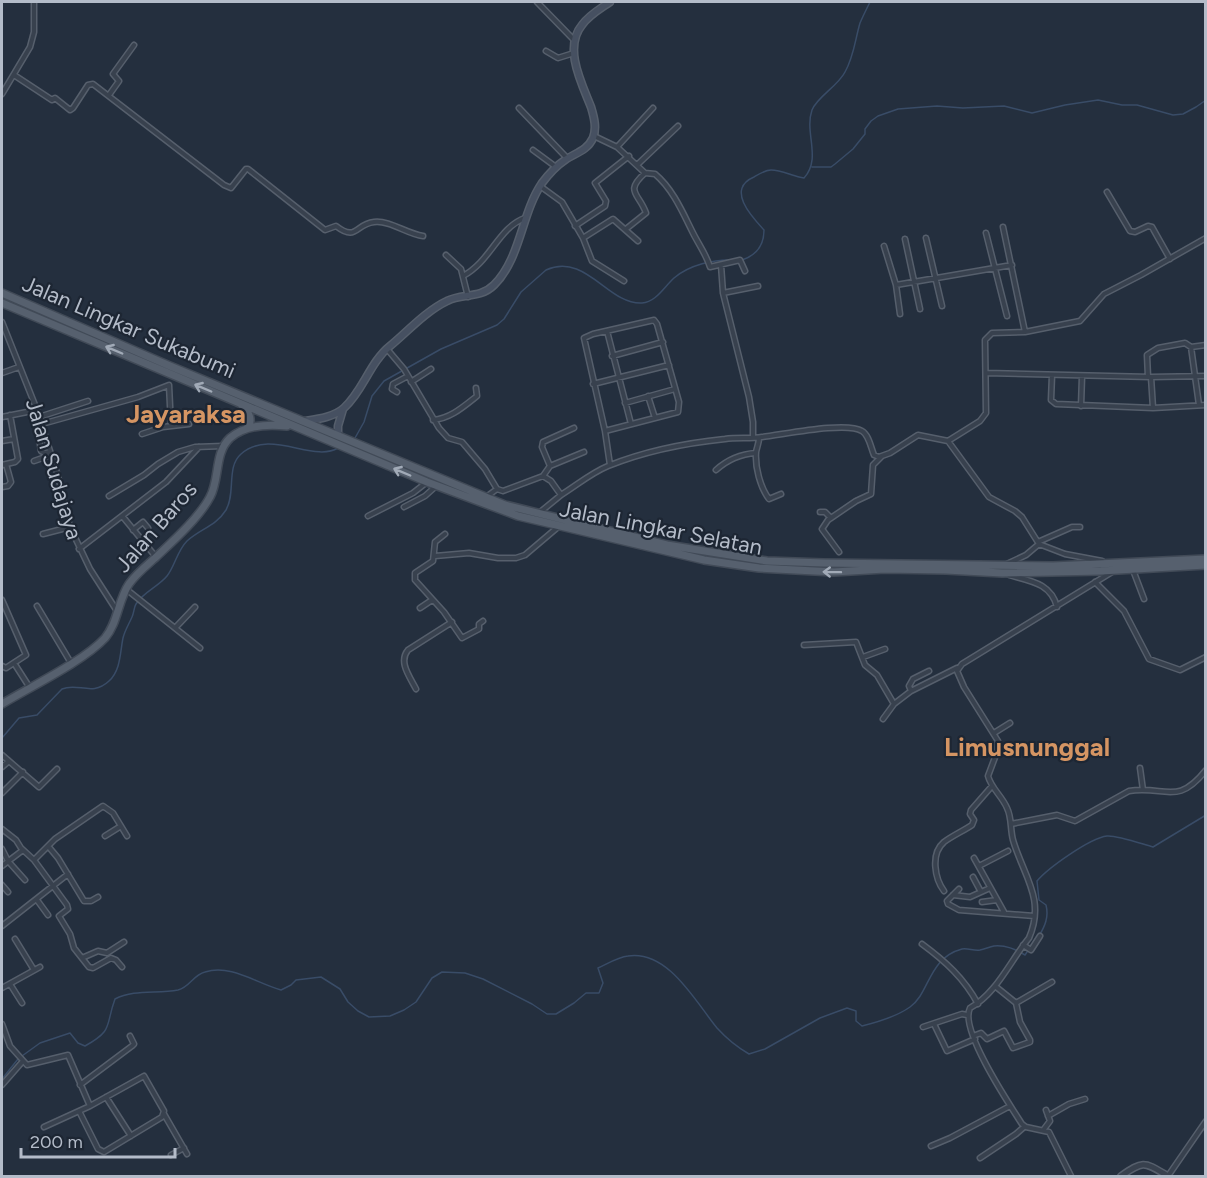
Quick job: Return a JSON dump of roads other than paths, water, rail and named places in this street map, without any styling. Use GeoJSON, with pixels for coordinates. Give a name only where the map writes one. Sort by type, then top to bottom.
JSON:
{"type":"FeatureCollection","features":[{"type":"Feature","properties":{"kind":"main road"},"geometry":{"type":"LineString","coordinates":[[341,437],[338,426],[343,409],[387,348],[442,303],[452,298],[484,293],[497,282],[511,257],[540,186],[556,167],[590,144],[594,136],[595,120],[577,71],[575,40],[586,20],[610,2]]}},
{"type":"Feature","properties":{"kind":"main road","name":"Jalan Lingkar Sukabumi"},"geometry":{"type":"LineString","coordinates":[[2,293],[243,395]]}},
{"type":"Feature","properties":{"kind":"main road","name":"Jalan Lingkar Sukabumi"},"geometry":{"type":"LineString","coordinates":[[2,303],[239,404]]}},
{"type":"Feature","properties":{"kind":"main road"},"geometry":{"type":"LineString","coordinates":[[70,332],[74,323]]}},
{"type":"Feature","properties":{"kind":"main road","name":"Jalan Lingkar Selatan"},"geometry":{"type":"LineString","coordinates":[[243,395],[486,498],[538,514],[704,556]]}},
{"type":"Feature","properties":{"kind":"main road"},"geometry":{"type":"LineString","coordinates":[[239,404],[248,412],[250,418],[250,424],[246,429]]}},
{"type":"Feature","properties":{"kind":"main road","name":"Jalan Lingkar Selatan"},"geometry":{"type":"LineString","coordinates":[[239,404],[496,510],[558,526],[759,568],[834,572],[885,569],[1115,567],[1206,559]]}},
{"type":"Feature","properties":{"kind":"main road"},"geometry":{"type":"LineString","coordinates":[[305,421],[327,416],[343,409]]}},
{"type":"Feature","properties":{"kind":"main road"},"geometry":{"type":"LineString","coordinates":[[224,446],[232,437],[246,429],[266,425],[298,428]]}},
{"type":"Feature","properties":{"kind":"main road","name":"Jalan Baros"},"geometry":{"type":"LineString","coordinates":[[2,704],[72,663],[105,639],[126,589],[137,574],[209,498],[216,481],[224,446]]}},
{"type":"Feature","properties":{"kind":"main road","name":"Jalan Lingkar Selatan"},"geometry":{"type":"LineString","coordinates":[[1115,567],[1133,569],[1206,565]]}},
{"type":"Feature","properties":{"kind":"street"},"geometry":{"type":"LineString","coordinates":[[2,94],[26,56],[33,39],[34,2]]}},
{"type":"Feature","properties":{"kind":"street"},"geometry":{"type":"LineString","coordinates":[[537,2],[575,40]]}},
{"type":"Feature","properties":{"kind":"street"},"geometry":{"type":"LineString","coordinates":[[109,95],[119,81],[113,74],[134,45]]}},
{"type":"Feature","properties":{"kind":"street"},"geometry":{"type":"LineString","coordinates":[[546,51],[558,57],[575,53]]}},
{"type":"Feature","properties":{"kind":"street"},"geometry":{"type":"LineString","coordinates":[[14,75],[52,100],[55,98],[70,110],[89,83],[93,84],[231,188],[248,169],[325,230],[336,226],[345,233],[349,233],[370,222],[376,222],[423,236]]}},
{"type":"Feature","properties":{"kind":"street"},"geometry":{"type":"LineString","coordinates":[[519,108],[567,158]]}},
{"type":"Feature","properties":{"kind":"street"},"geometry":{"type":"LineString","coordinates":[[617,147],[654,108]]}},
{"type":"Feature","properties":{"kind":"street"},"geometry":{"type":"LineString","coordinates":[[637,165],[656,144],[678,126]]}},
{"type":"Feature","properties":{"kind":"street"},"geometry":{"type":"LineString","coordinates":[[594,136],[617,147],[645,173],[657,175],[667,187],[707,255],[709,265],[712,267],[740,260],[744,271]]}},
{"type":"Feature","properties":{"kind":"street"},"geometry":{"type":"LineString","coordinates":[[532,150],[556,167]]}},
{"type":"Feature","properties":{"kind":"street"},"geometry":{"type":"LineString","coordinates":[[575,226],[605,206],[606,201],[595,183],[629,156]]}},
{"type":"Feature","properties":{"kind":"street"},"geometry":{"type":"LineString","coordinates":[[626,229],[646,213],[633,188],[637,180],[645,173]]}},
{"type":"Feature","properties":{"kind":"street"},"geometry":{"type":"LineString","coordinates":[[540,186],[560,200],[583,238],[592,261],[624,281]]}},
{"type":"Feature","properties":{"kind":"street"},"geometry":{"type":"LineString","coordinates":[[1107,192],[1130,231],[1135,232],[1152,226],[1170,259]]}},
{"type":"Feature","properties":{"kind":"street"},"geometry":{"type":"LineString","coordinates":[[464,276],[482,262],[512,225],[525,219]]}},
{"type":"Feature","properties":{"kind":"street"},"geometry":{"type":"LineString","coordinates":[[583,238],[610,220],[617,221],[638,241]]}},
{"type":"Feature","properties":{"kind":"street"},"geometry":{"type":"LineString","coordinates":[[1003,227],[1025,332]]}},
{"type":"Feature","properties":{"kind":"street"},"geometry":{"type":"LineString","coordinates":[[986,232],[1007,316]]}},
{"type":"Feature","properties":{"kind":"street"},"geometry":{"type":"LineString","coordinates":[[926,238],[942,306]]}},
{"type":"Feature","properties":{"kind":"street"},"geometry":{"type":"LineString","coordinates":[[948,441],[985,416],[985,345],[987,337],[992,333],[1025,332],[1080,321],[1104,294],[1206,238]]}},
{"type":"Feature","properties":{"kind":"street"},"geometry":{"type":"LineString","coordinates":[[905,239],[920,309]]}},
{"type":"Feature","properties":{"kind":"street"},"geometry":{"type":"LineString","coordinates":[[884,246],[896,285],[900,314]]}},
{"type":"Feature","properties":{"kind":"street"},"geometry":{"type":"LineString","coordinates":[[446,255],[458,264],[464,276],[468,297]]}},
{"type":"Feature","properties":{"kind":"street"},"geometry":{"type":"LineString","coordinates":[[722,265],[723,293],[749,397],[753,437]]}},
{"type":"Feature","properties":{"kind":"street"},"geometry":{"type":"LineString","coordinates":[[896,285],[1012,265]]}},
{"type":"Feature","properties":{"kind":"street"},"geometry":{"type":"LineString","coordinates":[[723,293],[758,286]]}},
{"type":"Feature","properties":{"kind":"street"},"geometry":{"type":"LineString","coordinates":[[605,431],[678,412],[679,402],[663,342],[657,324],[651,320],[584,338],[605,431],[610,465]]}},
{"type":"Feature","properties":{"kind":"street","name":"Jalan Sudajaya"},"geometry":{"type":"LineString","coordinates":[[2,322],[6,341],[28,387],[42,424],[70,527],[79,549],[117,611]]}},
{"type":"Feature","properties":{"kind":"street"},"geometry":{"type":"LineString","coordinates":[[606,332],[631,424]]}},
{"type":"Feature","properties":{"kind":"street"},"geometry":{"type":"LineString","coordinates":[[612,356],[663,342]]}},
{"type":"Feature","properties":{"kind":"street"},"geometry":{"type":"LineString","coordinates":[[1153,408],[1146,359],[1149,353],[1158,348],[1185,343],[1191,347],[1206,345]]}},
{"type":"Feature","properties":{"kind":"street"},"geometry":{"type":"LineString","coordinates":[[1191,347],[1198,405]]}},
{"type":"Feature","properties":{"kind":"street"},"geometry":{"type":"LineString","coordinates":[[387,348],[406,372],[433,420],[445,436],[459,440],[468,449],[497,489]]}},
{"type":"Feature","properties":{"kind":"street"},"geometry":{"type":"LineString","coordinates":[[593,384],[669,365]]}},
{"type":"Feature","properties":{"kind":"street"},"geometry":{"type":"LineString","coordinates":[[2,373],[19,367]]}},
{"type":"Feature","properties":{"kind":"street"},"geometry":{"type":"LineString","coordinates":[[411,382],[431,369]]}},
{"type":"Feature","properties":{"kind":"street"},"geometry":{"type":"LineString","coordinates":[[397,392],[392,388],[393,384],[406,372]]}},
{"type":"Feature","properties":{"kind":"street"},"geometry":{"type":"LineString","coordinates":[[986,372],[1082,376],[1206,376]]}},
{"type":"Feature","properties":{"kind":"street"},"geometry":{"type":"LineString","coordinates":[[1052,375],[1051,398],[1053,402],[1081,406],[1153,408],[1206,405]]}},
{"type":"Feature","properties":{"kind":"street"},"geometry":{"type":"LineString","coordinates":[[1081,406],[1082,376]]}},
{"type":"Feature","properties":{"kind":"street"},"geometry":{"type":"LineString","coordinates":[[42,424],[138,398],[169,385],[171,426]]}},
{"type":"Feature","properties":{"kind":"street"},"geometry":{"type":"LineString","coordinates":[[433,420],[449,416],[463,407],[477,396],[476,388]]}},
{"type":"Feature","properties":{"kind":"street"},"geometry":{"type":"LineString","coordinates":[[625,403],[675,389]]}},
{"type":"Feature","properties":{"kind":"street"},"geometry":{"type":"LineString","coordinates":[[648,396],[654,418]]}},
{"type":"Feature","properties":{"kind":"street"},"geometry":{"type":"LineString","coordinates":[[50,454],[40,451],[35,421],[39,416],[88,401]]}},
{"type":"Feature","properties":{"kind":"street"},"geometry":{"type":"LineString","coordinates":[[2,417],[37,410]]}},
{"type":"Feature","properties":{"kind":"street"},"geometry":{"type":"LineString","coordinates":[[2,487],[8,486],[11,482],[4,465],[18,459],[10,415]]}},
{"type":"Feature","properties":{"kind":"street"},"geometry":{"type":"LineString","coordinates":[[142,434],[155,429],[189,424]]}},
{"type":"Feature","properties":{"kind":"street"},"geometry":{"type":"LineString","coordinates":[[550,466],[542,447],[543,442],[574,428]]}},
{"type":"Feature","properties":{"kind":"street"},"geometry":{"type":"LineString","coordinates":[[538,514],[594,473],[610,465],[664,448],[727,438],[759,438],[808,430],[857,429],[866,434],[874,455],[881,457]]}},
{"type":"Feature","properties":{"kind":"street"},"geometry":{"type":"LineString","coordinates":[[839,552],[822,529],[824,524],[856,501],[872,494],[873,465],[881,457],[918,435],[948,441],[989,497],[1022,517],[1038,543],[1065,554],[1115,567]]}},
{"type":"Feature","properties":{"kind":"street"},"geometry":{"type":"LineString","coordinates":[[759,438],[756,453],[758,471],[768,498],[771,499],[781,494]]}},
{"type":"Feature","properties":{"kind":"street"},"geometry":{"type":"LineString","coordinates":[[2,441],[14,439]]}},
{"type":"Feature","properties":{"kind":"street"},"geometry":{"type":"LineString","coordinates":[[109,496],[178,452],[199,447],[224,446]]}},
{"type":"Feature","properties":{"kind":"street"},"geometry":{"type":"LineString","coordinates":[[79,549],[166,482],[199,447]]}},
{"type":"Feature","properties":{"kind":"street"},"geometry":{"type":"LineString","coordinates":[[486,498],[497,489],[505,490],[543,476],[550,466],[584,452]]}},
{"type":"Feature","properties":{"kind":"street"},"geometry":{"type":"LineString","coordinates":[[716,471],[722,465],[743,454],[756,453]]}},
{"type":"Feature","properties":{"kind":"street"},"geometry":{"type":"LineString","coordinates":[[34,461],[50,454]]}},
{"type":"Feature","properties":{"kind":"street"},"geometry":{"type":"LineString","coordinates":[[543,476],[551,481],[561,495]]}},
{"type":"Feature","properties":{"kind":"street"},"geometry":{"type":"LineString","coordinates":[[368,516],[413,493],[427,482]]}},
{"type":"Feature","properties":{"kind":"street"},"geometry":{"type":"LineString","coordinates":[[404,507],[425,496],[436,486]]}},
{"type":"Feature","properties":{"kind":"street"},"geometry":{"type":"LineString","coordinates":[[820,512],[825,512],[831,518]]}},
{"type":"Feature","properties":{"kind":"street"},"geometry":{"type":"LineString","coordinates":[[123,517],[156,556]]}},
{"type":"Feature","properties":{"kind":"street"},"geometry":{"type":"LineString","coordinates":[[133,530],[143,522],[148,528]]}},
{"type":"Feature","properties":{"kind":"street"},"geometry":{"type":"LineString","coordinates":[[435,556],[469,554],[516,558],[525,555],[558,526]]}},
{"type":"Feature","properties":{"kind":"street"},"geometry":{"type":"LineString","coordinates":[[44,534],[70,527]]}},
{"type":"Feature","properties":{"kind":"street"},"geometry":{"type":"LineString","coordinates":[[1003,569],[1026,555],[1038,543],[1072,527],[1080,527]]}},
{"type":"Feature","properties":{"kind":"street"},"geometry":{"type":"LineString","coordinates":[[445,534],[435,542],[435,556],[432,563],[417,572],[415,580],[463,638],[477,632],[479,624],[483,621]]}},
{"type":"Feature","properties":{"kind":"street"},"geometry":{"type":"LineString","coordinates":[[883,718],[894,704],[911,692],[958,668],[998,641],[1057,607],[1115,567]]}},
{"type":"Feature","properties":{"kind":"street"},"geometry":{"type":"LineString","coordinates":[[1003,569],[1044,587],[1053,594],[1057,607]]}},
{"type":"Feature","properties":{"kind":"street"},"geometry":{"type":"LineString","coordinates":[[1133,569],[1144,599]]}},
{"type":"Feature","properties":{"kind":"street"},"geometry":{"type":"LineString","coordinates":[[1095,582],[1124,611],[1149,659],[1180,670],[1206,657]]}},
{"type":"Feature","properties":{"kind":"street"},"geometry":{"type":"LineString","coordinates":[[126,589],[200,648]]}},
{"type":"Feature","properties":{"kind":"street"},"geometry":{"type":"LineString","coordinates":[[2,600],[26,653],[24,657],[6,668],[2,666]]}},
{"type":"Feature","properties":{"kind":"street"},"geometry":{"type":"LineString","coordinates":[[420,608],[432,600]]}},
{"type":"Feature","properties":{"kind":"street"},"geometry":{"type":"LineString","coordinates":[[37,606],[72,663]]}},
{"type":"Feature","properties":{"kind":"street"},"geometry":{"type":"LineString","coordinates":[[176,627],[195,607]]}},
{"type":"Feature","properties":{"kind":"street"},"geometry":{"type":"LineString","coordinates":[[416,689],[404,665],[404,655],[408,650],[452,622]]}},
{"type":"Feature","properties":{"kind":"street"},"geometry":{"type":"LineString","coordinates":[[804,645],[856,642],[865,665],[877,675],[894,704]]}},
{"type":"Feature","properties":{"kind":"street"},"geometry":{"type":"LineString","coordinates":[[862,657],[885,649]]}},
{"type":"Feature","properties":{"kind":"street"},"geometry":{"type":"LineString","coordinates":[[14,663],[30,688]]}},
{"type":"Feature","properties":{"kind":"street"},"geometry":{"type":"LineString","coordinates":[[958,668],[958,676],[994,732],[999,745],[988,772],[992,786],[1006,805],[1014,843],[1031,884],[1033,930],[995,986],[978,1004],[970,1008],[967,1015],[986,1064],[1024,1127]]}},
{"type":"Feature","properties":{"kind":"street"},"geometry":{"type":"LineString","coordinates":[[911,692],[909,686],[911,681],[929,670]]}},
{"type":"Feature","properties":{"kind":"street"},"geometry":{"type":"LineString","coordinates":[[994,732],[1010,723]]}},
{"type":"Feature","properties":{"kind":"street"},"geometry":{"type":"LineString","coordinates":[[2,755],[39,787],[57,769]]}},
{"type":"Feature","properties":{"kind":"street"},"geometry":{"type":"LineString","coordinates":[[2,768],[9,761]]}},
{"type":"Feature","properties":{"kind":"street"},"geometry":{"type":"LineString","coordinates":[[1140,768],[1143,790]]}},
{"type":"Feature","properties":{"kind":"street"},"geometry":{"type":"LineString","coordinates":[[1011,824],[1057,815],[1075,821],[1129,791],[1177,793],[1186,789],[1206,770]]}},
{"type":"Feature","properties":{"kind":"street"},"geometry":{"type":"LineString","coordinates":[[2,793],[23,772]]}},
{"type":"Feature","properties":{"kind":"street"},"geometry":{"type":"LineString","coordinates":[[944,891],[935,874],[941,845],[972,825],[974,820],[970,814],[971,810],[992,786]]}},
{"type":"Feature","properties":{"kind":"street"},"geometry":{"type":"LineString","coordinates":[[34,860],[75,824],[103,806],[113,813],[127,836]]}},
{"type":"Feature","properties":{"kind":"street"},"geometry":{"type":"LineString","coordinates":[[105,836],[121,826]]}},
{"type":"Feature","properties":{"kind":"street"},"geometry":{"type":"LineString","coordinates":[[2,829],[15,838],[34,860],[68,907],[58,915],[70,934],[74,948],[82,958],[92,968],[111,958],[122,967]]}},
{"type":"Feature","properties":{"kind":"street"},"geometry":{"type":"LineString","coordinates":[[48,846],[84,901],[91,901],[98,897]]}},
{"type":"Feature","properties":{"kind":"street"},"geometry":{"type":"LineString","coordinates":[[2,849],[8,861],[25,880]]}},
{"type":"Feature","properties":{"kind":"street"},"geometry":{"type":"LineString","coordinates":[[2,866],[23,850]]}},
{"type":"Feature","properties":{"kind":"street"},"geometry":{"type":"LineString","coordinates":[[979,866],[1008,851]]}},
{"type":"Feature","properties":{"kind":"street"},"geometry":{"type":"LineString","coordinates":[[974,858],[1004,912]]}},
{"type":"Feature","properties":{"kind":"street"},"geometry":{"type":"LineString","coordinates":[[2,926],[68,874]]}},
{"type":"Feature","properties":{"kind":"street"},"geometry":{"type":"LineString","coordinates":[[973,877],[981,892]]}},
{"type":"Feature","properties":{"kind":"street"},"geometry":{"type":"LineString","coordinates":[[2,885],[8,892]]}},
{"type":"Feature","properties":{"kind":"street"},"geometry":{"type":"LineString","coordinates":[[952,895],[970,897],[990,888]]}},
{"type":"Feature","properties":{"kind":"street"},"geometry":{"type":"LineString","coordinates":[[959,889],[947,903],[959,910],[1034,916]]}},
{"type":"Feature","properties":{"kind":"street"},"geometry":{"type":"LineString","coordinates":[[37,900],[48,915]]}},
{"type":"Feature","properties":{"kind":"street"},"geometry":{"type":"LineString","coordinates":[[982,902],[997,900]]}},
{"type":"Feature","properties":{"kind":"street"},"geometry":{"type":"LineString","coordinates":[[1024,946],[1030,950],[1033,949],[1040,936]]}},
{"type":"Feature","properties":{"kind":"street"},"geometry":{"type":"LineString","coordinates":[[15,939],[34,970]]}},
{"type":"Feature","properties":{"kind":"street"},"geometry":{"type":"LineString","coordinates":[[82,958],[98,951],[107,953],[124,942]]}},
{"type":"Feature","properties":{"kind":"street"},"geometry":{"type":"LineString","coordinates":[[922,944],[951,967],[968,987],[978,1004]]}},
{"type":"Feature","properties":{"kind":"street"},"geometry":{"type":"LineString","coordinates":[[2,988],[40,967]]}},
{"type":"Feature","properties":{"kind":"street"},"geometry":{"type":"LineString","coordinates":[[1016,1004],[1052,982]]}},
{"type":"Feature","properties":{"kind":"street"},"geometry":{"type":"LineString","coordinates":[[10,984],[22,1003]]}},
{"type":"Feature","properties":{"kind":"street"},"geometry":{"type":"LineString","coordinates":[[934,1024],[947,1052],[981,1033],[987,1039],[1004,1031],[1013,1048],[1030,1042],[1020,1022],[1016,1004],[995,986]]}},
{"type":"Feature","properties":{"kind":"street"},"geometry":{"type":"LineString","coordinates":[[924,1027],[962,1014],[967,1015]]}},
{"type":"Feature","properties":{"kind":"street"},"geometry":{"type":"LineString","coordinates":[[2,1024],[10,1046],[29,1065],[67,1054],[90,1106]]}},
{"type":"Feature","properties":{"kind":"street"},"geometry":{"type":"LineString","coordinates":[[80,1085],[132,1046],[134,1044],[130,1036]]}},
{"type":"Feature","properties":{"kind":"street"},"geometry":{"type":"LineString","coordinates":[[2,1084],[22,1060]]}},
{"type":"Feature","properties":{"kind":"street"},"geometry":{"type":"LineString","coordinates":[[44,1126],[90,1106],[141,1075],[144,1076],[187,1154]]}},
{"type":"Feature","properties":{"kind":"street"},"geometry":{"type":"LineString","coordinates":[[106,1097],[131,1136]]}},
{"type":"Feature","properties":{"kind":"street"},"geometry":{"type":"LineString","coordinates":[[1048,1116],[1069,1104],[1084,1099]]}},
{"type":"Feature","properties":{"kind":"street"},"geometry":{"type":"LineString","coordinates":[[931,1146],[1010,1106]]}},
{"type":"Feature","properties":{"kind":"street"},"geometry":{"type":"LineString","coordinates":[[1043,1129],[1050,1122],[1046,1110]]}},
{"type":"Feature","properties":{"kind":"street"},"geometry":{"type":"LineString","coordinates":[[79,1111],[100,1151],[104,1152],[164,1114]]}},
{"type":"Feature","properties":{"kind":"street"},"geometry":{"type":"LineString","coordinates":[[1121,1176],[1135,1166],[1143,1164],[1168,1176],[1206,1121]]}},
{"type":"Feature","properties":{"kind":"street"},"geometry":{"type":"LineString","coordinates":[[980,1158],[1024,1127],[1043,1129],[1052,1135],[1071,1176]]}},
{"type":"Feature","properties":{"kind":"street"},"geometry":{"type":"LineString","coordinates":[[171,1155],[184,1148]]}},
{"type":"Feature","properties":{"kind":"waterway"},"geometry":{"type":"LineString","coordinates":[[742,260],[759,249],[764,230],[744,203],[741,195],[742,188],[746,182],[769,170],[804,178],[812,162],[810,128],[812,110],[845,72],[860,23],[870,2]]}},
{"type":"Feature","properties":{"kind":"waterway"},"geometry":{"type":"LineString","coordinates":[[812,167],[831,167],[853,149],[865,134],[865,129],[871,121],[898,109],[937,106],[963,108],[1004,106],[1032,113],[1098,100],[1122,105],[1137,105],[1173,115],[1183,114],[1206,100]]}},
{"type":"Feature","properties":{"kind":"waterway"},"geometry":{"type":"LineString","coordinates":[[355,438],[364,422],[372,396],[384,381],[441,349],[497,325],[504,319],[521,292],[546,270],[560,266],[573,268],[585,273],[618,296],[642,303],[652,300],[680,273],[694,266],[734,260]]}},
{"type":"Feature","properties":{"kind":"waterway"},"geometry":{"type":"LineString","coordinates":[[2,738],[19,718],[37,715],[62,689],[68,687],[97,688],[113,677],[118,666],[124,635],[136,604],[167,576],[187,541],[213,524],[226,510],[229,503],[232,473],[236,459],[241,454],[252,447],[265,444],[316,452],[338,448]]}},
{"type":"Feature","properties":{"kind":"waterway"},"geometry":{"type":"LineString","coordinates":[[1039,936],[1047,917],[1046,905],[1039,900],[1037,881],[1042,875],[1080,848],[1100,838],[1107,836],[1123,838],[1153,847],[1206,815]]}},
{"type":"Feature","properties":{"kind":"waterway"},"geometry":{"type":"LineString","coordinates":[[22,1056],[40,1043],[70,1033],[78,1043],[85,1046],[105,1031],[115,999],[138,993],[178,990],[201,974],[215,970],[234,972],[281,990],[296,980],[321,977],[340,989],[348,1002],[369,1017],[390,1016],[404,1010],[416,1002],[432,978],[442,972],[465,973],[483,979],[547,1014],[556,1014],[586,993],[599,993],[603,983],[598,968],[628,956],[642,956],[668,969],[690,992],[717,1028],[732,1043],[749,1054],[765,1049],[820,1018],[847,1008],[856,1011],[856,1021],[862,1026],[899,1014],[917,1001],[942,960],[962,949],[978,950],[1002,946],[1025,955],[1029,949]]}},
{"type":"Feature","properties":{"kind":"waterway"},"geometry":{"type":"LineString","coordinates":[[2,1079],[18,1059]]}},
{"type":"Feature","properties":{"kind":"district","name":"Jayaraksa"},"geometry":{"type":"Point","coordinates":[186,414]}},
{"type":"Feature","properties":{"kind":"district","name":"Limusnunggal"},"geometry":{"type":"Point","coordinates":[1027,747]}}]}
